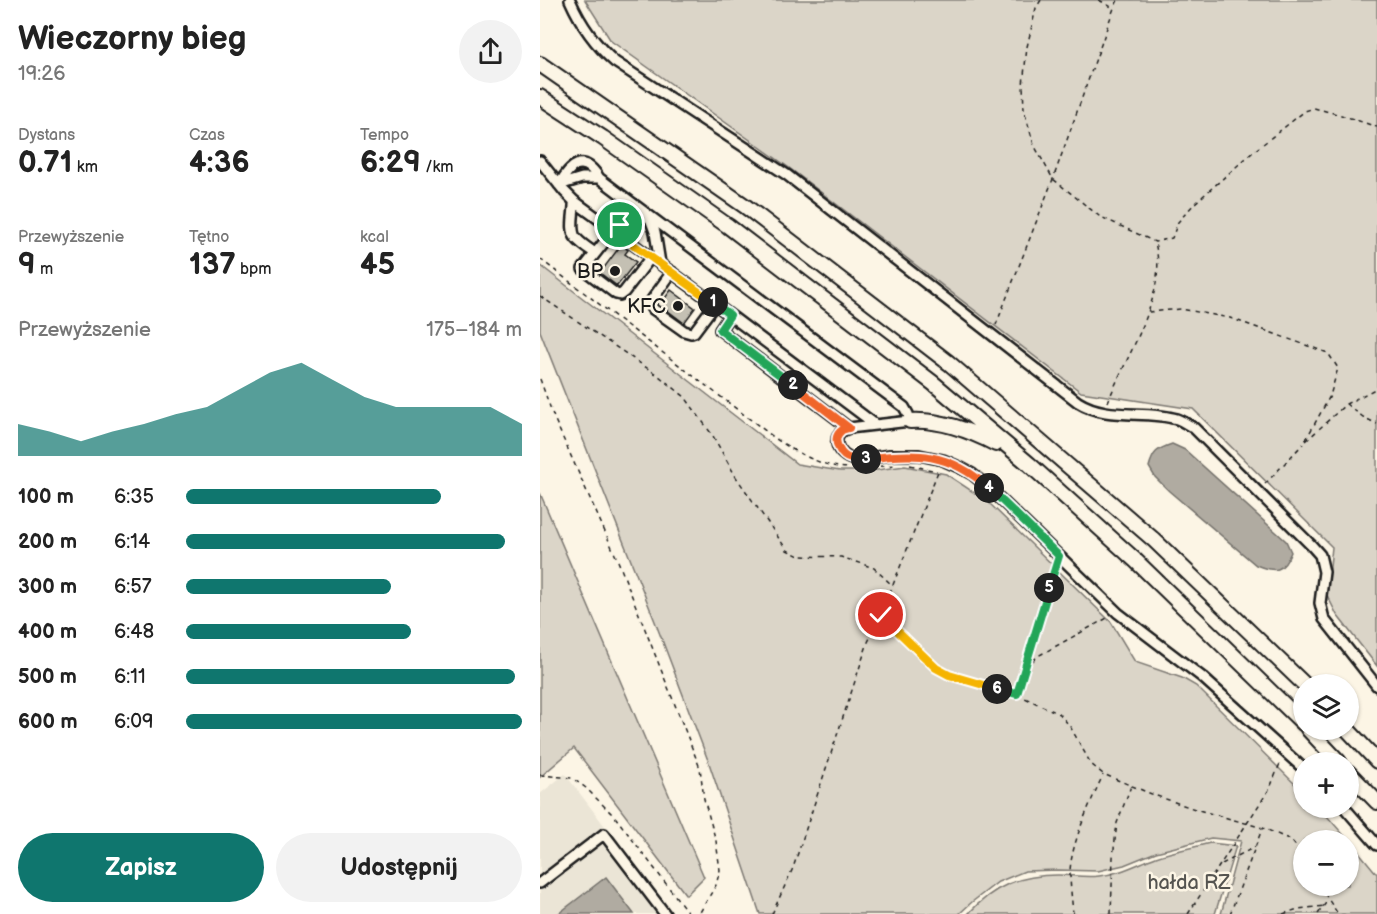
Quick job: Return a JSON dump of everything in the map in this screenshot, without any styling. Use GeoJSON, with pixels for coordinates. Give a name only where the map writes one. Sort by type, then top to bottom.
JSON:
{"type":"FeatureCollection","features":[{"type":"Feature","properties":{"kind":"highway"},"geometry":{"type":"LineString","coordinates":[[540,64],[745,206],[949,363],[1154,540],[1294,674]]}},
{"type":"Feature","properties":{"kind":"highway"},"geometry":{"type":"LineString","coordinates":[[540,97],[603,138],[728,226],[933,383],[1029,464],[1135,560],[1293,713]]}},
{"type":"Feature","properties":{"kind":"highway"},"geometry":{"type":"LineString","coordinates":[[910,421],[939,422],[964,430],[996,444],[1029,464]]}},
{"type":"Feature","properties":{"kind":"highway"},"geometry":{"type":"LineString","coordinates":[[1318,740],[1330,752]]}},
{"type":"Feature","properties":{"kind":"highway"},"geometry":{"type":"LineString","coordinates":[[1357,740],[1377,761]]}},
{"type":"Feature","properties":{"kind":"highway"},"geometry":{"type":"LineString","coordinates":[[1359,783],[1377,802]]}},
{"type":"Feature","properties":{"kind":"lane"},"geometry":{"type":"LineString","coordinates":[[570,0],[587,32],[599,48],[615,62],[787,175],[1073,399],[1084,406],[1104,412],[1165,416],[1179,420],[1200,434],[1320,555],[1324,572],[1320,603],[1324,619],[1377,686]]}},
{"type":"Feature","properties":{"kind":"lane"},"geometry":{"type":"LineString","coordinates":[[540,161],[574,201],[876,425]]}},
{"type":"Feature","properties":{"kind":"lane"},"geometry":{"type":"LineString","coordinates":[[559,185],[568,170],[576,165],[588,166],[599,178],[898,402],[906,410],[910,421],[842,430],[837,437],[839,451],[855,460],[909,454],[933,457],[952,463],[980,480],[1118,613],[1202,677],[1293,760]]}},
{"type":"Feature","properties":{"kind":"lane"},"geometry":{"type":"LineString","coordinates":[[559,185],[582,178],[599,178]]}},
{"type":"Feature","properties":{"kind":"lane"},"geometry":{"type":"LineString","coordinates":[[574,201],[572,231],[576,239],[595,254]]}},
{"type":"Feature","properties":{"kind":"lane"},"geometry":{"type":"LineString","coordinates":[[649,216],[620,225],[613,230],[583,268],[620,295],[651,257]]}},
{"type":"Feature","properties":{"kind":"lane"},"geometry":{"type":"LineString","coordinates":[[649,216],[653,224],[660,263]]}},
{"type":"Feature","properties":{"kind":"lane"},"geometry":{"type":"LineString","coordinates":[[672,272],[651,301],[653,309],[684,331],[691,333],[715,304]]}},
{"type":"Feature","properties":{"kind":"lane"},"geometry":{"type":"LineString","coordinates":[[730,315],[720,330],[849,428]]}},
{"type":"Feature","properties":{"kind":"lane"},"geometry":{"type":"LineString","coordinates":[[1354,818],[1377,845]]}},
{"type":"Feature","properties":{"kind":"lane"},"geometry":{"type":"LineString","coordinates":[[540,883],[604,834],[665,914]]}},
{"type":"Feature","properties":{"kind":"path"},"geometry":{"type":"LineString","coordinates":[[1041,0],[1036,8],[1027,47],[1023,85],[1024,110],[1034,145],[1053,179],[1099,216],[1155,242],[1172,238],[1178,222],[1195,203],[1253,152],[1305,111],[1314,108],[1377,127]]}},
{"type":"Feature","properties":{"kind":"path"},"geometry":{"type":"LineString","coordinates":[[1099,0],[1114,8]]}},
{"type":"Feature","properties":{"kind":"path"},"geometry":{"type":"LineString","coordinates":[[992,335],[1053,179],[1118,0]]}},
{"type":"Feature","properties":{"kind":"path"},"geometry":{"type":"LineString","coordinates":[[1104,412],[1149,312],[1158,276],[1158,255],[1155,242]]}},
{"type":"Feature","properties":{"kind":"path"},"geometry":{"type":"LineString","coordinates":[[540,259],[795,452],[837,468],[848,468]]}},
{"type":"Feature","properties":{"kind":"path"},"geometry":{"type":"LineString","coordinates":[[540,296],[659,376],[686,397],[713,436],[736,477],[787,550],[799,556],[841,557],[874,568],[893,586]]}},
{"type":"Feature","properties":{"kind":"path"},"geometry":{"type":"LineString","coordinates":[[1149,312],[1181,309],[1230,318],[1328,352],[1338,368],[1330,396],[1304,443]]}},
{"type":"Feature","properties":{"kind":"path"},"geometry":{"type":"LineString","coordinates":[[540,379],[554,418],[618,561],[700,768],[704,799],[716,841],[720,870],[716,885],[699,914]]}},
{"type":"Feature","properties":{"kind":"path"},"geometry":{"type":"LineString","coordinates":[[1258,491],[1346,404],[1377,388]]}},
{"type":"Feature","properties":{"kind":"path"},"geometry":{"type":"LineString","coordinates":[[1346,404],[1377,424]]}},
{"type":"Feature","properties":{"kind":"path"},"geometry":{"type":"LineString","coordinates":[[772,914],[793,868],[868,642],[938,472],[905,464],[870,468]]}},
{"type":"Feature","properties":{"kind":"path"},"geometry":{"type":"LineString","coordinates":[[1017,694],[1059,556]]}},
{"type":"Feature","properties":{"kind":"path"},"geometry":{"type":"LineString","coordinates":[[1025,668],[1038,656],[1118,613]]}},
{"type":"Feature","properties":{"kind":"path"},"geometry":{"type":"LineString","coordinates":[[881,615],[936,668],[949,675],[1017,694],[1060,714],[1071,728],[1090,764],[1103,774],[1196,809],[1263,828],[1293,842]]}},
{"type":"Feature","properties":{"kind":"path"},"geometry":{"type":"LineString","coordinates":[[1188,914],[1270,788],[1284,752]]}},
{"type":"Feature","properties":{"kind":"path"},"geometry":{"type":"LineString","coordinates":[[1073,914],[1070,871],[1073,853],[1085,814],[1103,774]]}},
{"type":"Feature","properties":{"kind":"path"},"geometry":{"type":"LineString","coordinates":[[540,775],[572,778],[586,788],[616,818],[688,914]]}},
{"type":"Feature","properties":{"kind":"path"},"geometry":{"type":"LineString","coordinates":[[1111,914],[1117,823],[1131,786]]}},
{"type":"Feature","properties":{"kind":"path"},"geometry":{"type":"LineString","coordinates":[[1230,914],[1263,828]]}},
{"type":"Feature","properties":{"kind":"path"},"geometry":{"type":"LineString","coordinates":[[1221,864],[1255,847]]}},
{"type":"Feature","properties":{"kind":"path"},"geometry":{"type":"LineString","coordinates":[[1326,896],[1338,914]]}},
{"type":"Feature","properties":{"kind":"path"},"geometry":{"type":"LineString","coordinates":[[1318,914],[1328,899]]}},
{"type":"Feature","properties":{"kind":"path"},"geometry":{"type":"LineString","coordinates":[[1283,914],[1298,909],[1324,906]]}},
{"type":"Feature","properties":{"kind":"shaded area"},"geometry":{"type":"Polygon","coordinates":[[[1172,444],[1185,450],[1286,541],[1291,552],[1282,567],[1274,570],[1256,565],[1155,477],[1149,467],[1154,454],[1172,444]]]}},
{"type":"Feature","properties":{"kind":"shaded area"},"geometry":{"type":"Polygon","coordinates":[[[565,774],[672,914],[540,914],[540,794],[565,774]]]}},
{"type":"Feature","properties":{"kind":"shaded area"},"geometry":{"type":"Polygon","coordinates":[[[606,877],[634,914],[558,914],[606,877]]]}},
{"type":"Feature","properties":{"kind":"green space"},"geometry":{"type":"Polygon","coordinates":[[[585,0],[1377,0],[1377,666],[1337,615],[1327,595],[1332,547],[1193,409],[1081,392],[788,167],[611,41],[585,0]]]}},
{"type":"Feature","properties":{"kind":"green space"},"geometry":{"type":"Polygon","coordinates":[[[540,265],[797,464],[840,471],[870,471],[905,466],[946,474],[987,501],[1111,622],[1135,662],[1182,678],[1196,686],[1293,782],[1293,818],[1329,818],[1339,830],[1293,830],[1293,896],[1359,896],[1359,852],[1377,874],[1377,914],[1221,914],[1241,841],[1211,838],[1156,852],[1124,865],[1098,871],[1025,871],[998,882],[959,914],[760,914],[709,763],[540,331],[540,265]]]}},
{"type":"Feature","properties":{"kind":"green space"},"geometry":{"type":"Polygon","coordinates":[[[540,493],[704,877],[686,895],[574,748],[540,777],[540,493]]]}},
{"type":"Feature","properties":{"kind":"green space","name":"hałda RZ"},"geometry":{"type":"Polygon","coordinates":[[[1210,843],[1236,846],[1215,914],[968,914],[998,889],[1019,880],[1044,876],[1107,875],[1162,855],[1210,843]]]}},
{"type":"Feature","properties":{"kind":"building","name":"BP"},"geometry":{"type":"Polygon","coordinates":[[[621,245],[628,250],[625,254],[636,262],[617,286],[600,273],[621,245]]]}},
{"type":"Feature","properties":{"kind":"building","name":"KFC"},"geometry":{"type":"Polygon","coordinates":[[[671,290],[695,308],[684,323],[663,307],[665,304],[662,302],[671,290]]]}},
{"type":"Feature","properties":{"kind":"place","name":"BP"},"geometry":{"type":"Point","coordinates":[615,271]}},
{"type":"Feature","properties":{"kind":"place","name":"KFC"},"geometry":{"type":"Point","coordinates":[678,306]}},
{"type":"Feature","properties":{"kind":"route"},"geometry":{"type":"LineString","coordinates":[[620,225],[613,230],[730,315],[720,330],[849,428],[838,433],[838,446],[842,454],[855,460],[909,454],[952,463],[980,480],[1059,556],[1017,694],[949,675],[936,668],[881,615]]}}]}
